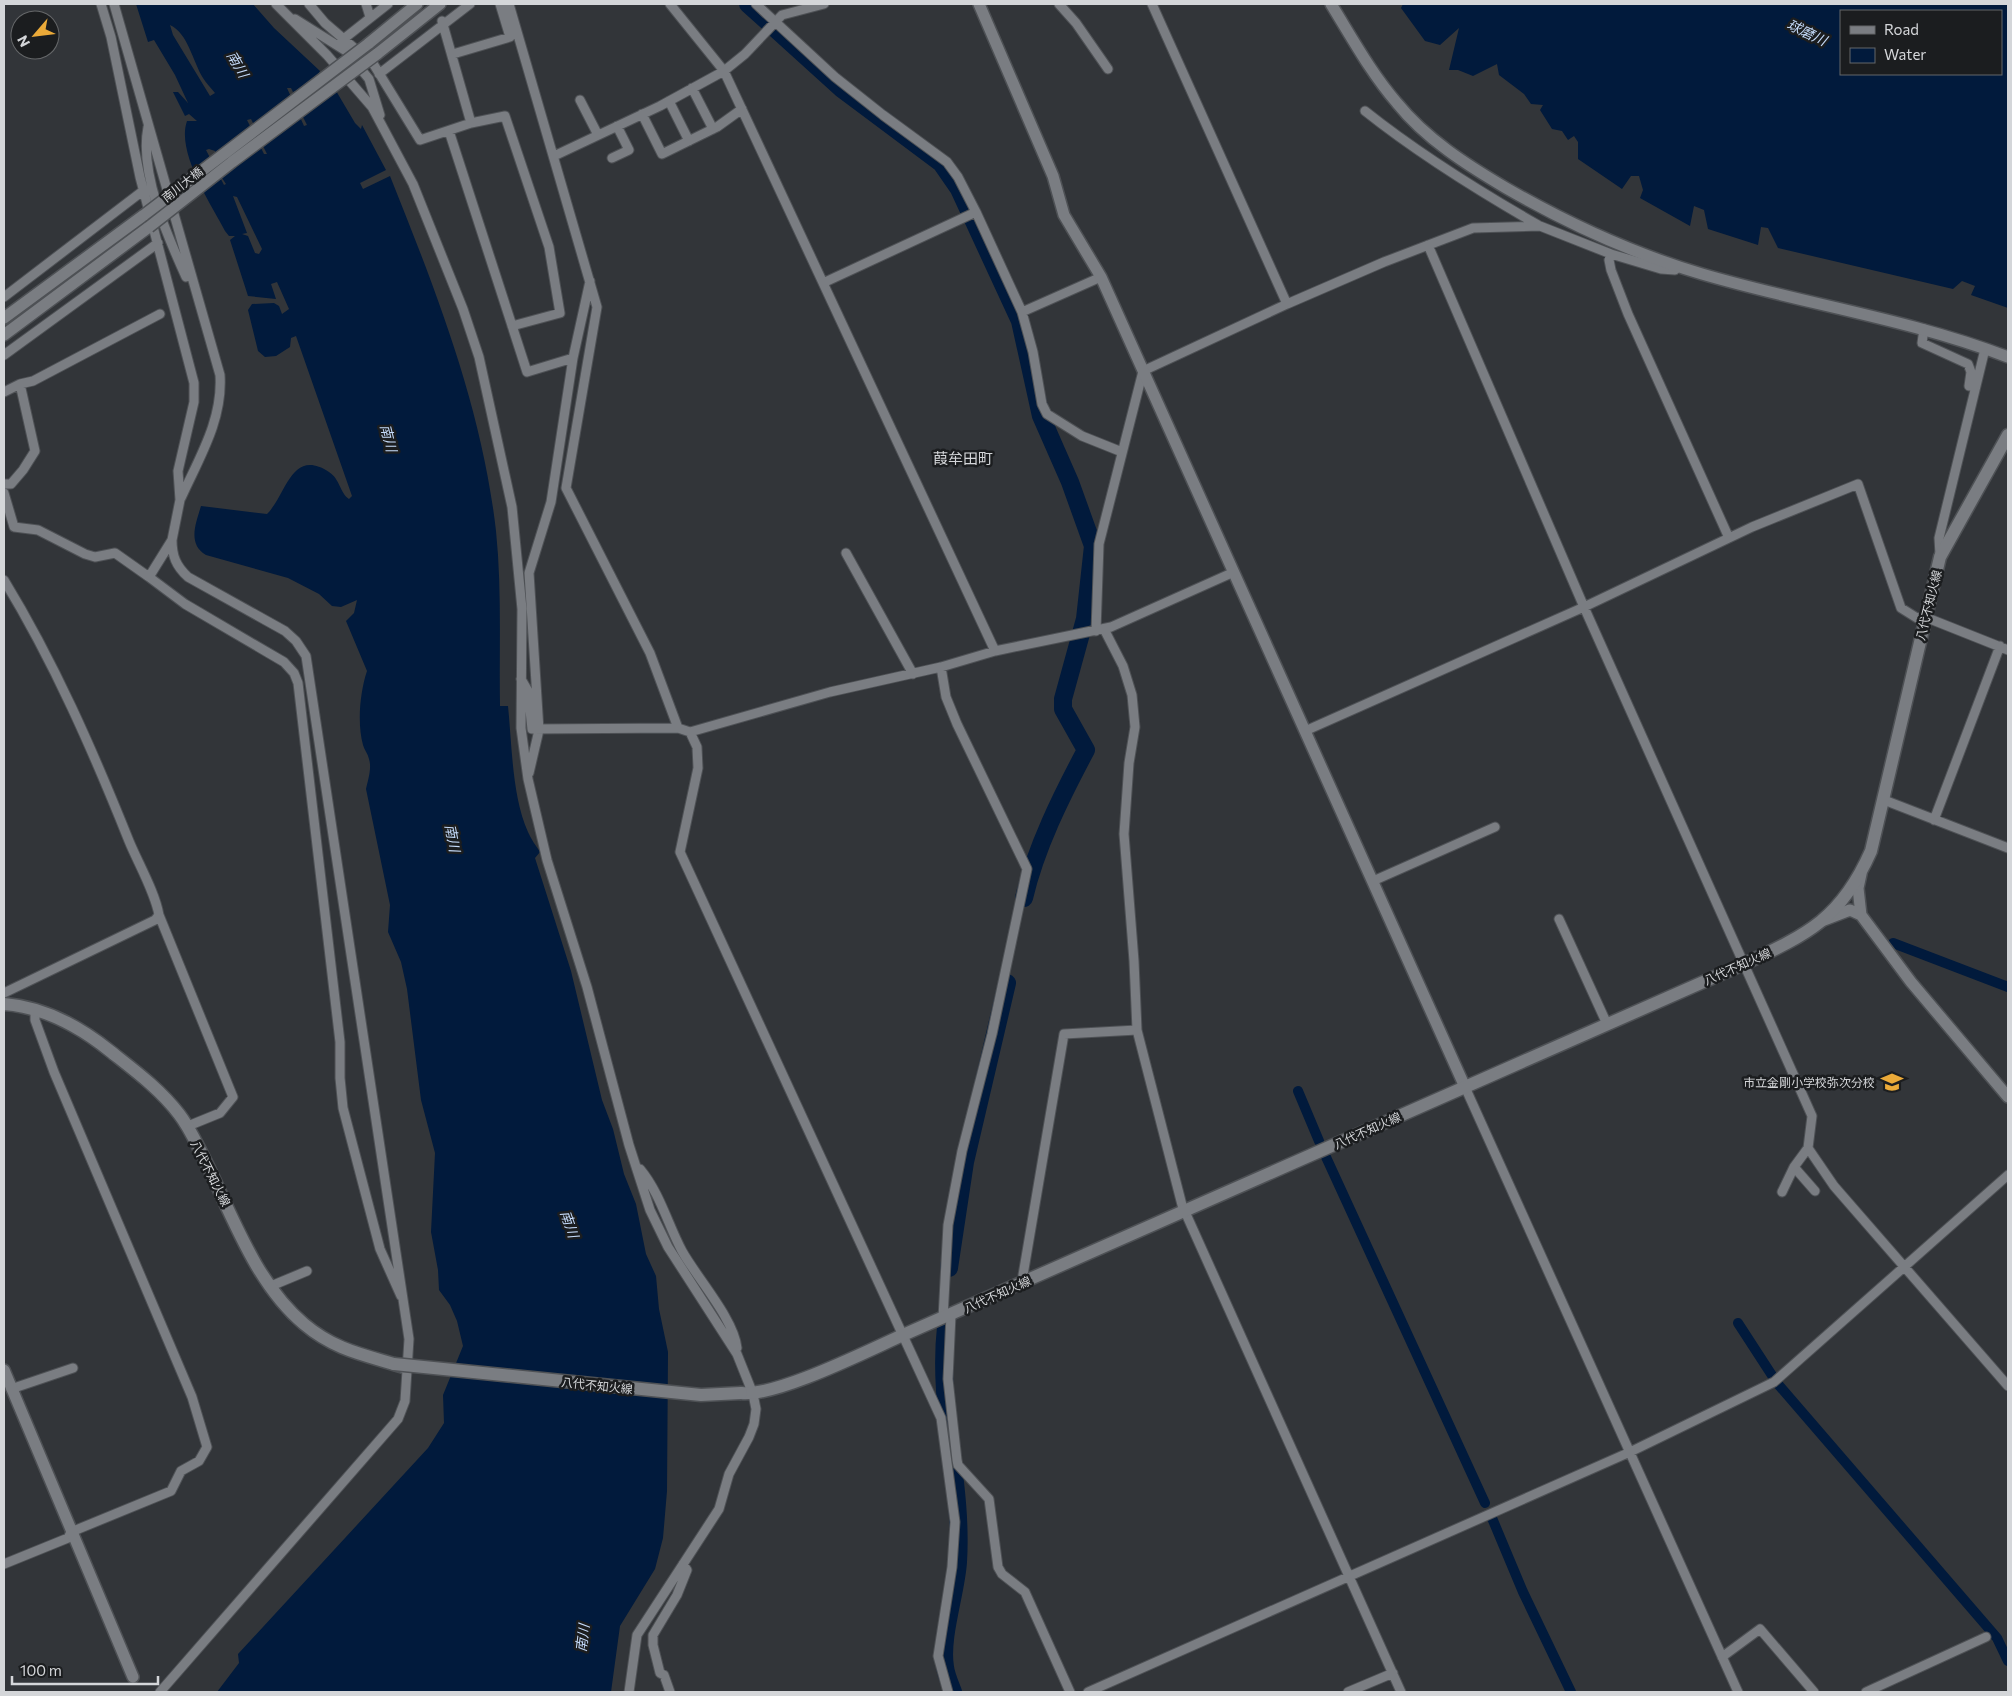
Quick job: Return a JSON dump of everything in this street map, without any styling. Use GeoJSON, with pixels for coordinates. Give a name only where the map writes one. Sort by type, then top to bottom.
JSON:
{"type":"FeatureCollection","features":[{"type":"Feature","properties":{"kind":"main road","name":"八代不知火線"},"geometry":{"type":"LineString","coordinates":[[394,1364],[701,1395],[747,1394],[794,1382],[1185,1212],[1744,964],[1802,936],[1824,920],[1849,892],[1861,873],[1871,851],[1940,557],[2005,450],[2008,435]]}},
{"type":"Feature","properties":{"kind":"main road","name":"八代不知火線"},"geometry":{"type":"LineString","coordinates":[[4,1004],[35,1010],[74,1026],[103,1045],[160,1092],[188,1126],[252,1254],[271,1286],[304,1324],[330,1343],[357,1355],[407,1368]]}},
{"type":"Feature","properties":{"kind":"street"},"geometry":{"type":"LineString","coordinates":[[101,4],[111,37],[144,190],[194,383],[194,402],[178,470],[180,500]]}},
{"type":"Feature","properties":{"kind":"street"},"geometry":{"type":"LineString","coordinates":[[114,4],[148,126],[145,143],[152,186],[168,237],[187,279],[194,287],[217,364],[221,390],[216,421],[180,500],[172,540],[172,554],[176,564],[188,577],[285,632],[296,641],[306,656],[409,1339],[405,1401],[398,1419],[160,1692]]}},
{"type":"Feature","properties":{"kind":"street"},"geometry":{"type":"LineString","coordinates":[[276,4],[341,42],[374,66],[420,140],[471,123],[505,116],[548,247],[560,312],[512,326]]}},
{"type":"Feature","properties":{"kind":"street"},"geometry":{"type":"LineString","coordinates":[[309,4],[369,79],[385,130]]}},
{"type":"Feature","properties":{"kind":"street"},"geometry":{"type":"LineString","coordinates":[[366,4],[370,18]]}},
{"type":"Feature","properties":{"kind":"street"},"geometry":{"type":"LineString","coordinates":[[341,42],[388,4]]}},
{"type":"Feature","properties":{"kind":"street","name":"南川大橋"},"geometry":{"type":"LineString","coordinates":[[4,318],[144,215],[368,44],[417,4]]}},
{"type":"Feature","properties":{"kind":"street","name":"南川大橋"},"geometry":{"type":"LineString","coordinates":[[4,335],[377,54],[440,4]]}},
{"type":"Feature","properties":{"kind":"street"},"geometry":{"type":"LineString","coordinates":[[379,74],[442,23],[470,4]]}},
{"type":"Feature","properties":{"kind":"street"},"geometry":{"type":"LineString","coordinates":[[453,54],[510,37],[500,4]]}},
{"type":"Feature","properties":{"kind":"street"},"geometry":{"type":"LineString","coordinates":[[509,4],[597,307],[566,488],[650,653],[678,728]]}},
{"type":"Feature","properties":{"kind":"street"},"geometry":{"type":"LineString","coordinates":[[670,4],[724,71],[995,651]]}},
{"type":"Feature","properties":{"kind":"street"},"geometry":{"type":"LineString","coordinates":[[756,4],[874,108],[947,162],[958,177],[976,212],[1022,312],[1033,352],[1042,404],[1047,414],[1082,436],[1122,452]]}},
{"type":"Feature","properties":{"kind":"street"},"geometry":{"type":"LineString","coordinates":[[554,156],[669,101],[724,71],[745,54],[775,22],[788,12],[824,4]]}},
{"type":"Feature","properties":{"kind":"street"},"geometry":{"type":"LineString","coordinates":[[979,4],[1054,176],[1064,215],[1101,277],[1738,1692]]}},
{"type":"Feature","properties":{"kind":"street"},"geometry":{"type":"LineString","coordinates":[[1059,4],[1076,23],[1108,69]]}},
{"type":"Feature","properties":{"kind":"street"},"geometry":{"type":"LineString","coordinates":[[1152,4],[1287,304]]}},
{"type":"Feature","properties":{"kind":"street"},"geometry":{"type":"LineString","coordinates":[[1331,4],[1366,62],[1397,104],[1439,144],[1482,173],[1540,207],[1618,244],[1702,274],[1924,329],[1985,348],[2008,358]]}},
{"type":"Feature","properties":{"kind":"street"},"geometry":{"type":"LineString","coordinates":[[281,7],[327,55],[372,107],[399,154],[430,224],[479,357],[512,507],[522,609],[521,728],[528,779],[547,860],[587,987],[635,1163],[650,1210],[668,1246],[737,1354],[747,1394],[756,1409],[750,1437],[728,1474],[719,1508],[637,1635],[630,1692]]}},
{"type":"Feature","properties":{"kind":"street"},"geometry":{"type":"LineString","coordinates":[[442,23],[453,54],[471,123]]}},
{"type":"Feature","properties":{"kind":"street"},"geometry":{"type":"LineString","coordinates":[[692,88],[713,129]]}},
{"type":"Feature","properties":{"kind":"street"},"geometry":{"type":"LineString","coordinates":[[580,100],[598,135]]}},
{"type":"Feature","properties":{"kind":"street"},"geometry":{"type":"LineString","coordinates":[[669,101],[689,140]]}},
{"type":"Feature","properties":{"kind":"street"},"geometry":{"type":"LineString","coordinates":[[642,114],[662,154],[713,129],[742,109]]}},
{"type":"Feature","properties":{"kind":"street"},"geometry":{"type":"LineString","coordinates":[[1365,111],[1403,141],[1469,185],[1540,226],[1611,254],[1661,269],[1675,270],[1678,266]]}},
{"type":"Feature","properties":{"kind":"street"},"geometry":{"type":"LineString","coordinates":[[612,158],[629,150],[617,126]]}},
{"type":"Feature","properties":{"kind":"street"},"geometry":{"type":"LineString","coordinates":[[449,131],[527,372],[573,358]]}},
{"type":"Feature","properties":{"kind":"street"},"geometry":{"type":"LineString","coordinates":[[4,297],[144,190]]}},
{"type":"Feature","properties":{"kind":"street"},"geometry":{"type":"LineString","coordinates":[[823,283],[976,212]]}},
{"type":"Feature","properties":{"kind":"street"},"geometry":{"type":"LineString","coordinates":[[1143,371],[1287,304],[1473,228],[1540,226]]}},
{"type":"Feature","properties":{"kind":"street"},"geometry":{"type":"LineString","coordinates":[[4,355],[158,243]]}},
{"type":"Feature","properties":{"kind":"street"},"geometry":{"type":"LineString","coordinates":[[1428,245],[1584,607],[1812,1116],[1808,1148],[1794,1168],[1782,1192]]}},
{"type":"Feature","properties":{"kind":"street"},"geometry":{"type":"LineString","coordinates":[[1611,254],[1609,260],[1611,270],[1628,314],[1729,538]]}},
{"type":"Feature","properties":{"kind":"street"},"geometry":{"type":"LineString","coordinates":[[1022,312],[1101,277]]}},
{"type":"Feature","properties":{"kind":"street"},"geometry":{"type":"LineString","coordinates":[[528,779],[539,730],[529,573],[551,502],[573,358],[590,279]]}},
{"type":"Feature","properties":{"kind":"street"},"geometry":{"type":"LineString","coordinates":[[4,392],[20,384],[33,381],[160,314]]}},
{"type":"Feature","properties":{"kind":"street"},"geometry":{"type":"LineString","coordinates":[[1924,329],[1922,344],[1968,364],[1970,368],[1969,390],[1960,432],[1964,436]]}},
{"type":"Feature","properties":{"kind":"street"},"geometry":{"type":"LineString","coordinates":[[1940,557],[1939,538],[1985,348]]}},
{"type":"Feature","properties":{"kind":"street"},"geometry":{"type":"LineString","coordinates":[[1143,371],[1099,544],[1096,631],[1124,666],[1132,695],[1135,728],[1129,763],[1124,834],[1134,961],[1137,1030],[1185,1212],[1402,1692]]}},
{"type":"Feature","properties":{"kind":"street"},"geometry":{"type":"LineString","coordinates":[[4,484],[11,484],[23,470],[34,451],[20,384]]}},
{"type":"Feature","properties":{"kind":"street"},"geometry":{"type":"LineString","coordinates":[[1305,731],[1584,607],[1729,538],[1858,484],[1901,608],[1917,618],[1925,618],[2004,648],[1934,820]]}},
{"type":"Feature","properties":{"kind":"street"},"geometry":{"type":"LineString","coordinates":[[4,493],[14,527],[38,530],[85,554],[95,556],[115,553],[185,604],[284,662],[296,678],[340,1042],[340,1078],[343,1108],[380,1249],[404,1301]]}},
{"type":"Feature","properties":{"kind":"street"},"geometry":{"type":"LineString","coordinates":[[149,577],[172,540]]}},
{"type":"Feature","properties":{"kind":"street"},"geometry":{"type":"LineString","coordinates":[[846,553],[913,674]]}},
{"type":"Feature","properties":{"kind":"street"},"geometry":{"type":"LineString","coordinates":[[520,678],[528,691],[532,729],[678,728],[690,732],[830,692],[913,674],[995,651],[1096,631],[1234,572]]}},
{"type":"Feature","properties":{"kind":"street"},"geometry":{"type":"LineString","coordinates":[[4,580],[54,670],[102,774],[233,1096],[220,1113],[188,1126]]}},
{"type":"Feature","properties":{"kind":"street"},"geometry":{"type":"LineString","coordinates":[[941,667],[946,697],[957,724],[1027,869],[992,1034],[962,1151],[948,1225],[948,1379],[957,1460],[958,1465],[989,1499],[998,1567],[1002,1574],[1025,1592],[1070,1692]]}},
{"type":"Feature","properties":{"kind":"street"},"geometry":{"type":"LineString","coordinates":[[690,732],[697,747],[698,768],[680,852],[941,1418],[956,1522],[938,1656],[948,1692]]}},
{"type":"Feature","properties":{"kind":"street"},"geometry":{"type":"LineString","coordinates":[[1884,800],[2008,848]]}},
{"type":"Feature","properties":{"kind":"street"},"geometry":{"type":"LineString","coordinates":[[1372,881],[1495,827]]}},
{"type":"Feature","properties":{"kind":"street"},"geometry":{"type":"LineString","coordinates":[[1861,873],[1858,888],[1861,915]]}},
{"type":"Feature","properties":{"kind":"street"},"geometry":{"type":"LineString","coordinates":[[1824,920],[1850,910],[1861,915],[1911,982],[2008,1097]]}},
{"type":"Feature","properties":{"kind":"street"},"geometry":{"type":"LineString","coordinates":[[4,993],[155,920],[159,915]]}},
{"type":"Feature","properties":{"kind":"street"},"geometry":{"type":"LineString","coordinates":[[1559,919],[1607,1024]]}},
{"type":"Feature","properties":{"kind":"street"},"geometry":{"type":"LineString","coordinates":[[4,1564],[68,1538],[71,1532],[171,1491],[181,1471],[199,1461],[207,1447],[192,1397],[54,1072],[35,1020],[35,1010]]}},
{"type":"Feature","properties":{"kind":"street"},"geometry":{"type":"LineString","coordinates":[[1025,1282],[1023,1275],[1032,1216],[1064,1034],[1137,1030]]}},
{"type":"Feature","properties":{"kind":"street"},"geometry":{"type":"LineString","coordinates":[[1808,1148],[1834,1186],[2008,1386]]}},
{"type":"Feature","properties":{"kind":"street"},"geometry":{"type":"LineString","coordinates":[[1794,1168],[1815,1191]]}},
{"type":"Feature","properties":{"kind":"street"},"geometry":{"type":"LineString","coordinates":[[1088,1692],[1630,1452],[1774,1382],[2008,1175]]}},
{"type":"Feature","properties":{"kind":"street"},"geometry":{"type":"LineString","coordinates":[[271,1286],[307,1271]]}},
{"type":"Feature","properties":{"kind":"street"},"geometry":{"type":"LineString","coordinates":[[11,1388],[73,1368]]}},
{"type":"Feature","properties":{"kind":"street"},"geometry":{"type":"LineString","coordinates":[[4,1370],[133,1677]]}},
{"type":"Feature","properties":{"kind":"street"},"geometry":{"type":"LineString","coordinates":[[670,1692],[664,1675],[660,1673],[655,1657],[653,1635],[677,1595],[687,1570],[683,1564]]}},
{"type":"Feature","properties":{"kind":"street"},"geometry":{"type":"LineString","coordinates":[[1722,1657],[1760,1629],[1814,1692]]}},
{"type":"Feature","properties":{"kind":"street"},"geometry":{"type":"LineString","coordinates":[[1866,1692],[1986,1637]]}},
{"type":"Feature","properties":{"kind":"street"},"geometry":{"type":"LineString","coordinates":[[1348,1692],[1393,1673]]}},
{"type":"Feature","properties":{"kind":"water","name":"南川"},"geometry":{"type":"Polygon","coordinates":[[[136,4],[253,4],[274,28],[320,71],[317,76],[322,85],[332,84],[355,123],[361,129],[362,125],[386,170],[360,183],[363,189],[390,176],[440,306],[468,395],[480,439],[496,531],[500,596],[500,706],[508,706],[519,803],[528,832],[540,852],[535,858],[571,971],[602,1100],[613,1129],[624,1174],[636,1204],[646,1254],[656,1276],[659,1309],[668,1352],[667,1491],[663,1538],[655,1569],[620,1626],[611,1692],[217,1692],[239,1663],[238,1654],[428,1448],[444,1423],[443,1395],[463,1346],[457,1321],[450,1305],[439,1290],[438,1270],[431,1232],[435,1153],[421,1100],[407,989],[401,962],[388,932],[390,905],[366,789],[370,763],[361,736],[360,717],[361,698],[367,671],[346,621],[354,613],[357,600],[341,607],[332,606],[319,594],[288,578],[206,555],[196,545],[194,533],[201,506],[267,514],[274,506],[291,477],[306,465],[316,466],[329,472],[336,478],[346,496],[349,499],[352,496],[296,336],[291,338],[290,347],[276,356],[265,357],[258,351],[248,310],[252,304],[274,303],[279,306],[282,314],[289,309],[277,282],[271,284],[276,299],[248,296],[230,240],[235,236],[229,236],[225,231],[204,193],[190,162],[185,134],[187,121],[197,121],[189,114],[185,116],[173,92],[178,92],[188,103],[175,75],[154,40],[148,42],[136,4]],[[170,25],[173,35],[210,96],[215,93],[199,71],[186,41],[170,25]],[[287,88],[304,126],[307,125],[303,117],[306,115],[295,91],[293,92],[291,88],[287,88]],[[251,119],[247,120],[264,154],[267,154],[263,146],[266,143],[256,122],[253,123],[251,119]],[[206,150],[224,185],[226,184],[222,178],[225,174],[215,151],[206,150]],[[233,196],[247,233],[242,234],[248,236],[255,253],[259,254],[262,249],[237,197],[233,196]]]}},
{"type":"Feature","properties":{"kind":"water","name":"球磨川"},"geometry":{"type":"Polygon","coordinates":[[[1403,4],[2008,4],[2008,308],[1971,295],[1975,286],[1962,281],[1953,289],[1778,248],[1768,228],[1761,227],[1758,245],[1708,229],[1704,210],[1694,206],[1690,226],[1640,198],[1643,190],[1639,176],[1631,176],[1622,189],[1578,159],[1578,142],[1574,136],[1568,140],[1562,131],[1552,129],[1540,110],[1543,105],[1531,104],[1524,94],[1499,75],[1497,64],[1473,76],[1458,70],[1449,70],[1459,28],[1440,45],[1425,41],[1401,8],[1403,4]]]}},
{"type":"Feature","properties":{"kind":"waterway"},"geometry":{"type":"LineString","coordinates":[[748,4],[842,89],[941,163],[959,189],[1020,321],[1041,416],[1070,482],[1093,546],[1085,619],[1063,699],[1063,709],[1086,750],[1042,841],[1024,898]]}},
{"type":"Feature","properties":{"kind":"waterway"},"geometry":{"type":"LineString","coordinates":[[1893,943],[2008,987]]}},
{"type":"Feature","properties":{"kind":"waterway"},"geometry":{"type":"LineString","coordinates":[[949,1268],[965,1162],[1007,983]]}},
{"type":"Feature","properties":{"kind":"waterway"},"geometry":{"type":"LineString","coordinates":[[1298,1091],[1319,1141]]}},
{"type":"Feature","properties":{"kind":"waterway"},"geometry":{"type":"LineString","coordinates":[[1326,1157],[1485,1503]]}},
{"type":"Feature","properties":{"kind":"waterway"},"geometry":{"type":"LineString","coordinates":[[1738,1323],[1777,1383],[1997,1638],[2008,1661]]}},
{"type":"Feature","properties":{"kind":"waterway"},"geometry":{"type":"LineString","coordinates":[[946,1327],[945,1386],[959,1532],[957,1574],[946,1629],[944,1655],[946,1673],[953,1692]]}},
{"type":"Feature","properties":{"kind":"waterway"},"geometry":{"type":"LineString","coordinates":[[1492,1518],[1523,1592],[1571,1692]]}},
{"type":"Feature","properties":{"kind":"place","name":"市立金剛小学校弥次分校"},"geometry":{"type":"Point","coordinates":[1892,1082]}},
{"type":"Feature","properties":{"kind":"district","name":"葭牟田町"},"geometry":{"type":"Point","coordinates":[963,458]}}]}
